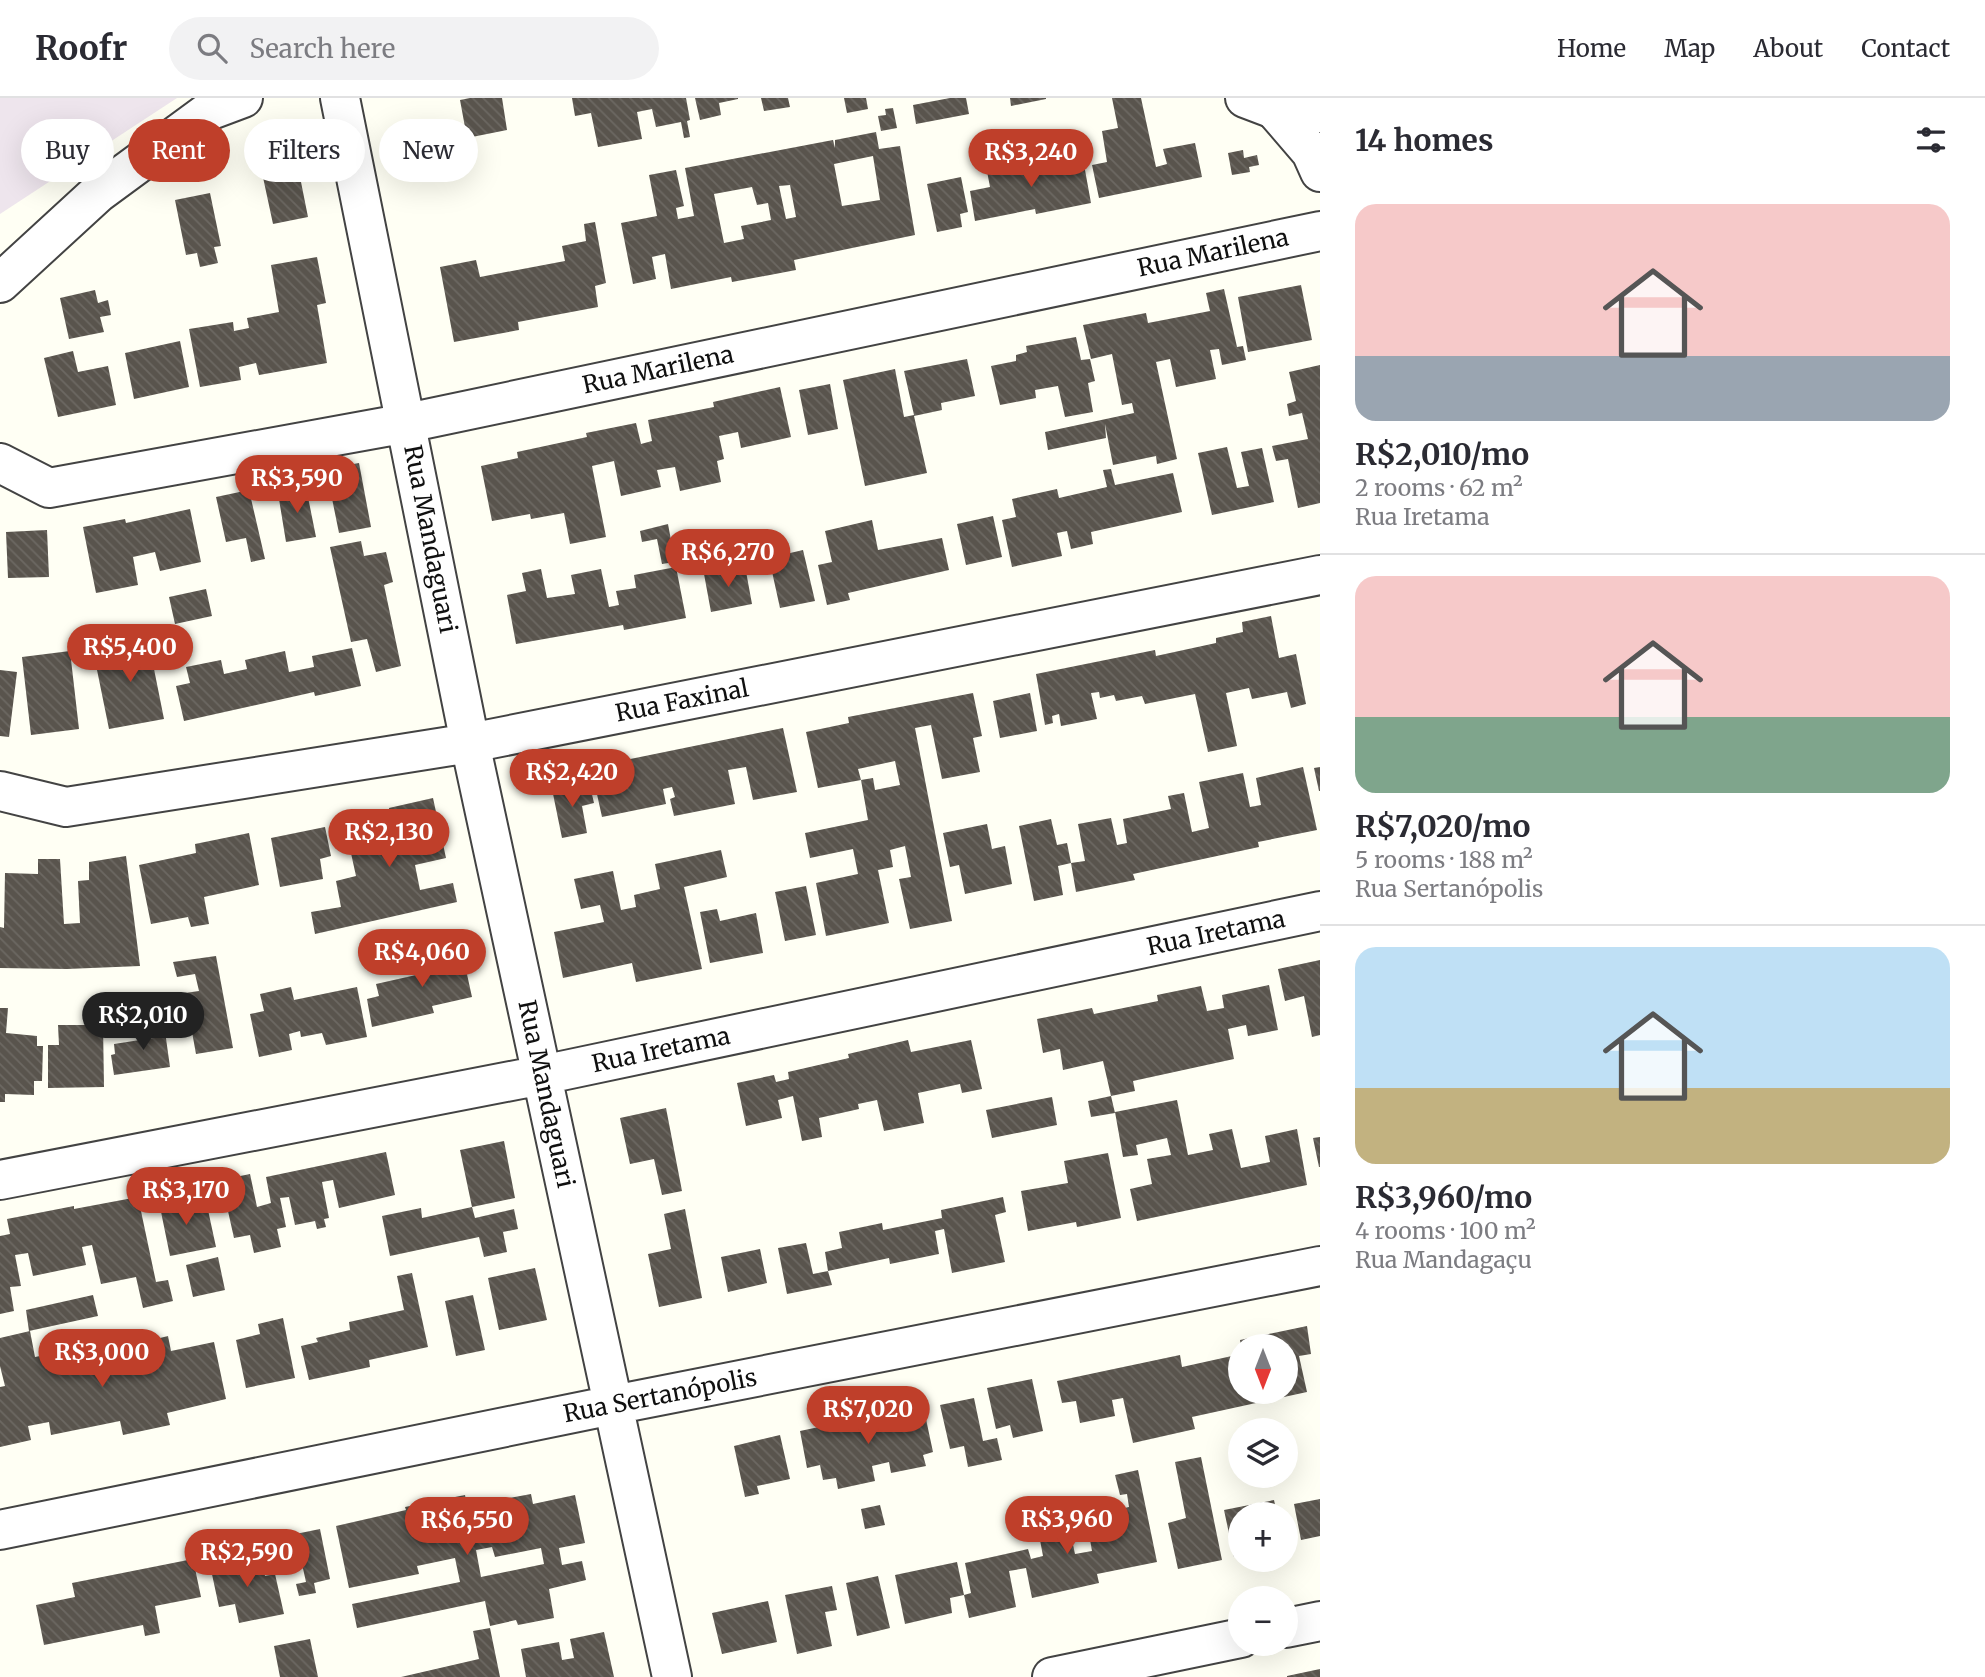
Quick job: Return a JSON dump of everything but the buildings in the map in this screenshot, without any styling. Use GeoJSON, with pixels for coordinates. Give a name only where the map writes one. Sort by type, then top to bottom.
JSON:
{"type":"FeatureCollection","features":[{"type":"Feature","properties":{"kind":"street"},"geometry":{"type":"LineString","coordinates":[[0,283],[97,193],[211,110],[243,98]]}},
{"type":"Feature","properties":{"kind":"street","name":"Rua Mandaguari"},"geometry":{"type":"LineString","coordinates":[[340,98],[470,743],[672,1677]]}},
{"type":"Feature","properties":{"kind":"street"},"geometry":{"type":"LineString","coordinates":[[1260,104],[1320,113]]}},
{"type":"Feature","properties":{"kind":"street"},"geometry":{"type":"LineString","coordinates":[[1260,104],[1311,152],[1320,172]]}},
{"type":"Feature","properties":{"kind":"street","name":"Rua Marilena"},"geometry":{"type":"LineString","coordinates":[[0,463],[49,488],[407,423],[1320,231]]}},
{"type":"Feature","properties":{"kind":"street","name":"Rua Faxinal"},"geometry":{"type":"LineString","coordinates":[[0,791],[66,807],[470,743],[1320,575]]}},
{"type":"Feature","properties":{"kind":"street","name":"Rua Iretama"},"geometry":{"type":"LineString","coordinates":[[0,1180],[542,1075],[1320,911]]}},
{"type":"Feature","properties":{"kind":"street","name":"Rua Sertanópolis"},"geometry":{"type":"LineString","coordinates":[[0,1530],[613,1405],[1320,1266]]}},
{"type":"Feature","properties":{"kind":"street"},"geometry":{"type":"LineString","coordinates":[[1298,1626],[1320,1621]]}},
{"type":"Feature","properties":{"kind":"street"},"geometry":{"type":"LineString","coordinates":[[1052,1677],[1228,1641]]}},
{"type":"Feature","properties":{"kind":"shaded area"},"geometry":{"type":"Polygon","coordinates":[[[0,98],[177,98],[145,119],[128,119],[128,130],[114,139],[114,119],[21,119],[21,182],[49,182],[0,214],[0,98]]]}}]}
